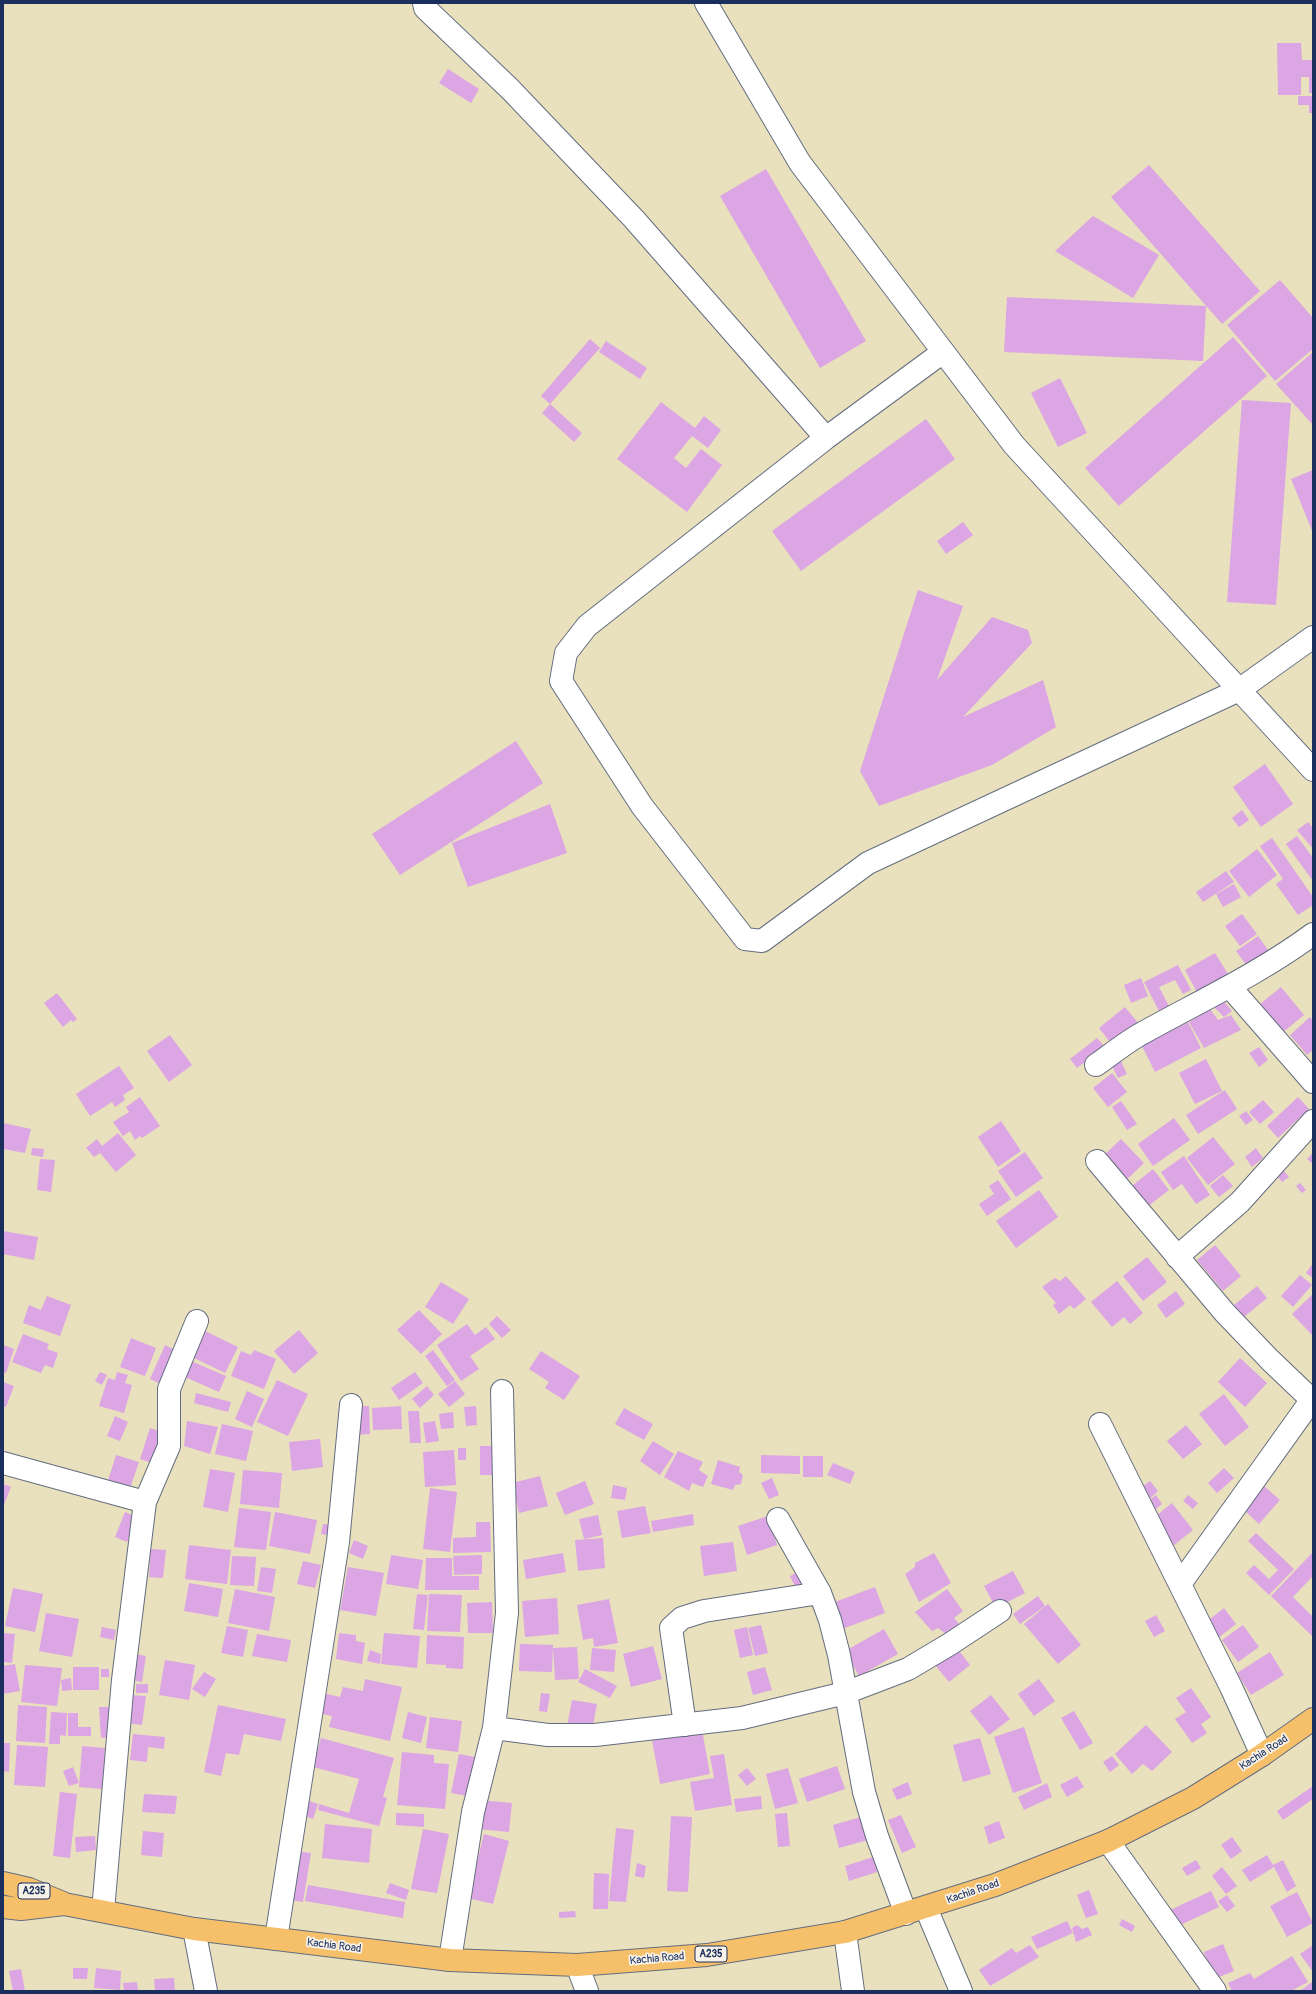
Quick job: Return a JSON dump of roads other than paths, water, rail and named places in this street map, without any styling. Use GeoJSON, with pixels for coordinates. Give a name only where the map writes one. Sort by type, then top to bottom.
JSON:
{"type":"FeatureCollection","features":[{"type":"Feature","properties":{"kind":"highway","name":"Kachia Road"},"geometry":{"type":"LineString","coordinates":[[3,1907],[21,1909],[64,1904],[194,1929],[450,1960],[577,1965],[707,1955],[845,1932],[995,1885],[1108,1841],[1193,1798],[1262,1755],[1313,1719]]}},
{"type":"Feature","properties":{"kind":"highway","name":"A235"},"geometry":{"type":"LineString","coordinates":[[3,1883],[29,1889],[64,1904]]}},
{"type":"Feature","properties":{"kind":"street"},"geometry":{"type":"LineString","coordinates":[[424,3],[425,8],[510,88],[634,219],[826,438]]}},
{"type":"Feature","properties":{"kind":"street"},"geometry":{"type":"LineString","coordinates":[[706,3],[800,163],[1014,445],[1313,770]]}},
{"type":"Feature","properties":{"kind":"street"},"geometry":{"type":"LineString","coordinates":[[943,352],[826,438],[587,626],[566,653],[561,681],[642,806],[745,939],[762,941],[868,863],[1240,690],[1313,637]]}},
{"type":"Feature","properties":{"kind":"street"},"geometry":{"type":"LineString","coordinates":[[1096,1065],[1138,1036],[1230,987],[1285,954],[1313,934]]}},
{"type":"Feature","properties":{"kind":"street"},"geometry":{"type":"LineString","coordinates":[[1230,987],[1313,1082]]}},
{"type":"Feature","properties":{"kind":"street"},"geometry":{"type":"LineString","coordinates":[[1177,1256],[1240,1202],[1313,1121]]}},
{"type":"Feature","properties":{"kind":"street"},"geometry":{"type":"LineString","coordinates":[[1097,1162],[1240,1329],[1270,1360],[1313,1400],[1180,1584]]}},
{"type":"Feature","properties":{"kind":"street"},"geometry":{"type":"LineString","coordinates":[[103,1911],[123,1680],[145,1502],[169,1446],[169,1389],[197,1321]]}},
{"type":"Feature","properties":{"kind":"street"},"geometry":{"type":"LineString","coordinates":[[450,1960],[473,1812],[494,1728],[507,1613],[502,1391]]}},
{"type":"Feature","properties":{"kind":"street"},"geometry":{"type":"LineString","coordinates":[[276,1939],[338,1542],[351,1404]]}},
{"type":"Feature","properties":{"kind":"street"},"geometry":{"type":"LineString","coordinates":[[1100,1424],[1231,1687],[1262,1755]]}},
{"type":"Feature","properties":{"kind":"street"},"geometry":{"type":"LineString","coordinates":[[3,1463],[145,1502]]}},
{"type":"Feature","properties":{"kind":"street"},"geometry":{"type":"LineString","coordinates":[[778,1520],[820,1593],[839,1655],[864,1792],[877,1836],[916,1911],[962,1991]]}},
{"type":"Feature","properties":{"kind":"street"},"geometry":{"type":"LineString","coordinates":[[685,1725],[671,1628],[682,1618],[704,1611],[820,1593]]}},
{"type":"Feature","properties":{"kind":"street"},"geometry":{"type":"LineString","coordinates":[[494,1728],[548,1735],[595,1735],[742,1718],[846,1693],[908,1669],[950,1644],[1000,1611]]}},
{"type":"Feature","properties":{"kind":"street"},"geometry":{"type":"LineString","coordinates":[[1108,1841],[1215,1991]]}},
{"type":"Feature","properties":{"kind":"street"},"geometry":{"type":"LineString","coordinates":[[194,1929],[206,1991]]}},
{"type":"Feature","properties":{"kind":"street"},"geometry":{"type":"LineString","coordinates":[[845,1932],[853,1991]]}},
{"type":"Feature","properties":{"kind":"street"},"geometry":{"type":"LineString","coordinates":[[577,1965],[587,1991]]}}]}
